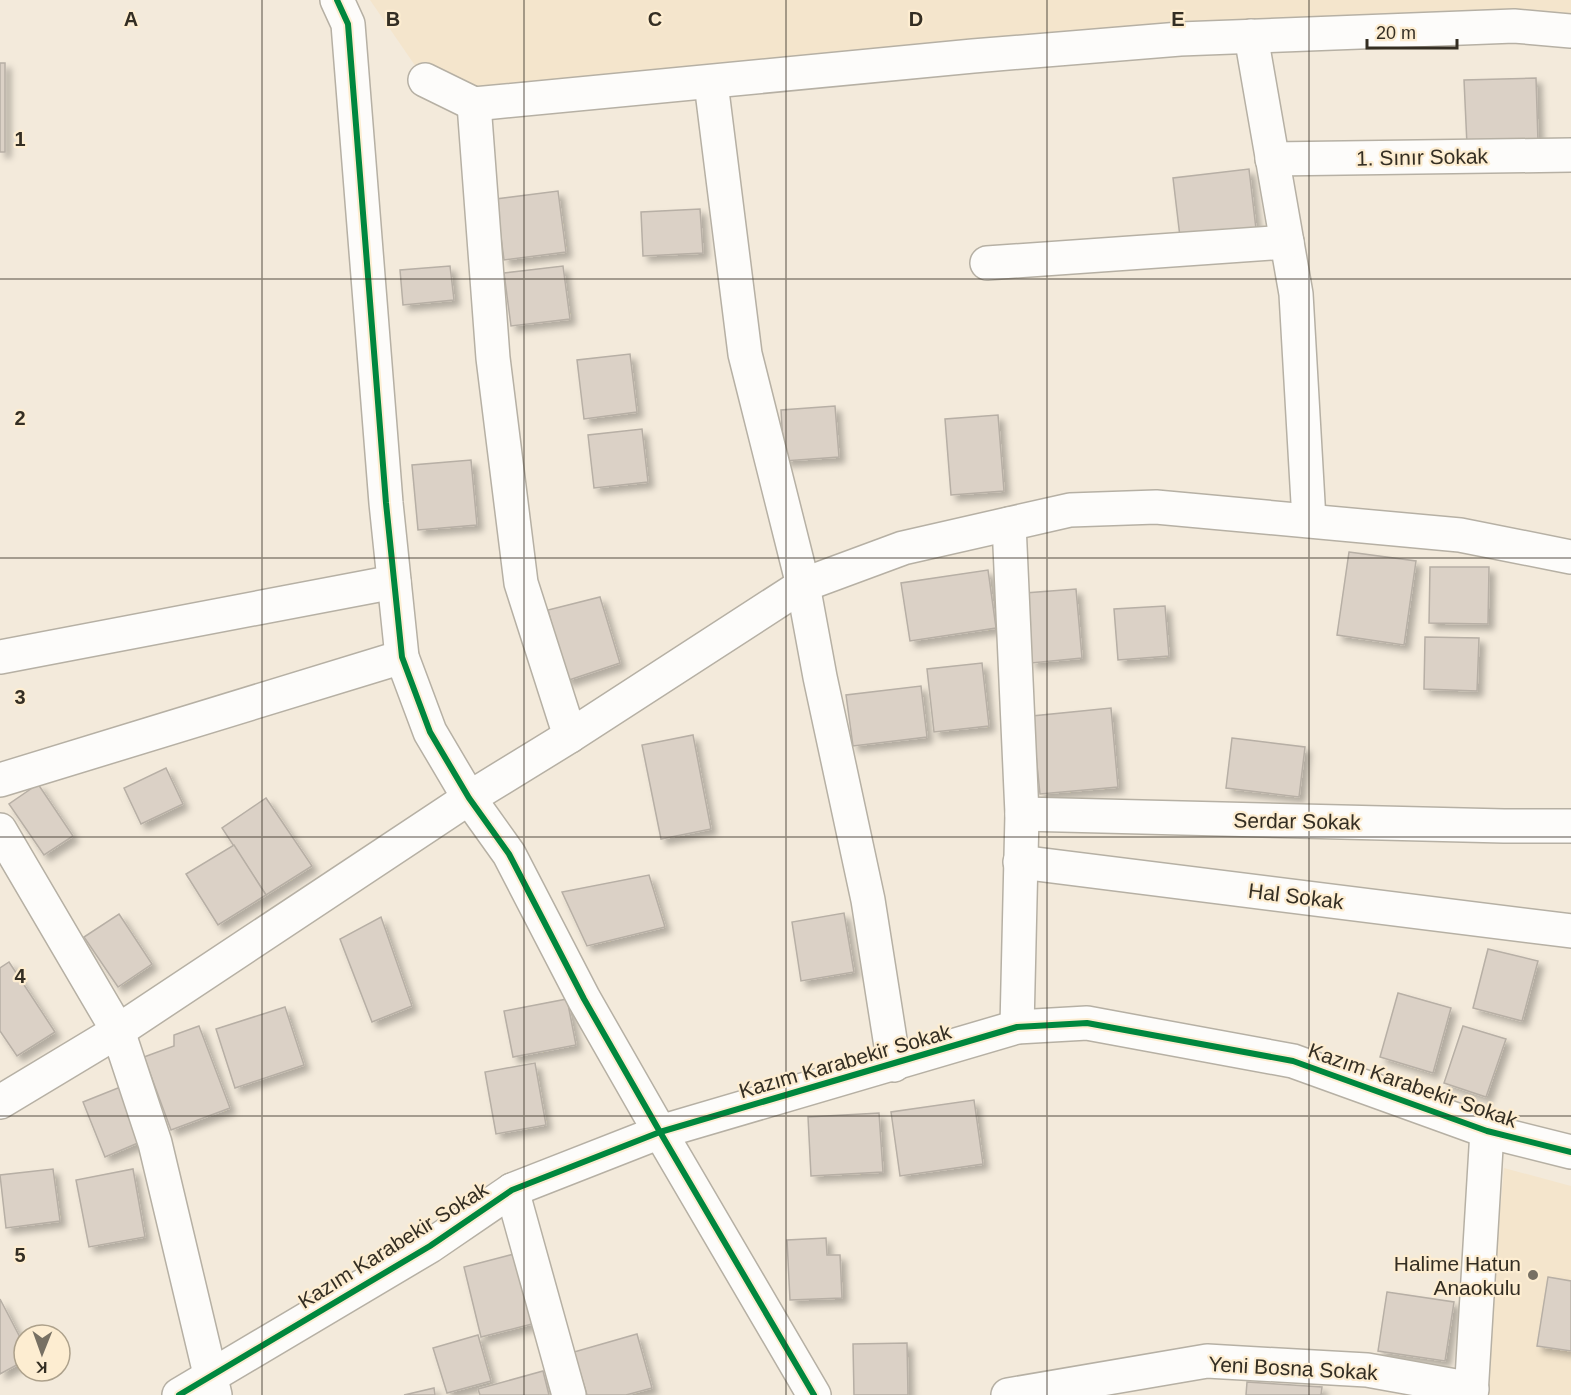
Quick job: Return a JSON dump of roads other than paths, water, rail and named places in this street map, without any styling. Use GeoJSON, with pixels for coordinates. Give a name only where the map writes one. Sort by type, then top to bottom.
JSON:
{"type":"FeatureCollection","features":[{"type":"Feature","properties":{"kind":"street"},"geometry":{"type":"LineString","coordinates":[[337,0],[348,24],[386,503],[402,657],[430,732],[469,798],[509,854],[584,999],[814,1395]]}},
{"type":"Feature","properties":{"kind":"street"},"geometry":{"type":"LineString","coordinates":[[425,80],[474,104],[974,56],[1180,39],[1514,26],[1571,31]]}},
{"type":"Feature","properties":{"kind":"street"},"geometry":{"type":"LineString","coordinates":[[1251,36],[1296,294],[1309,520]]}},
{"type":"Feature","properties":{"kind":"street"},"geometry":{"type":"LineString","coordinates":[[711,83],[745,354],[803,585],[820,677],[868,900],[894,1065]]}},
{"type":"Feature","properties":{"kind":"street"},"geometry":{"type":"LineString","coordinates":[[474,104],[493,358],[521,584],[570,736]]}},
{"type":"Feature","properties":{"kind":"street","name":"1. Sınır Sokak"},"geometry":{"type":"LineString","coordinates":[[1272,159],[1571,155]]}},
{"type":"Feature","properties":{"kind":"street"},"geometry":{"type":"LineString","coordinates":[[987,263],[1287,242]]}},
{"type":"Feature","properties":{"kind":"street"},"geometry":{"type":"LineString","coordinates":[[0,1102],[118,1031],[469,798],[570,736],[803,585],[903,548],[1070,510],[1156,507],[1460,534],[1571,557]]}},
{"type":"Feature","properties":{"kind":"street"},"geometry":{"type":"LineString","coordinates":[[1009,524],[1022,814],[1017,1028]]}},
{"type":"Feature","properties":{"kind":"street"},"geometry":{"type":"LineString","coordinates":[[0,657],[394,582]]}},
{"type":"Feature","properties":{"kind":"street"},"geometry":{"type":"LineString","coordinates":[[0,780],[402,657]]}},
{"type":"Feature","properties":{"kind":"street","name":"Serdar Sokak"},"geometry":{"type":"LineString","coordinates":[[1022,814],[1571,826]]}},
{"type":"Feature","properties":{"kind":"street"},"geometry":{"type":"LineString","coordinates":[[0,830],[118,1031],[155,1143],[213,1386]]}},
{"type":"Feature","properties":{"kind":"street","name":"Hal Sokak"},"geometry":{"type":"LineString","coordinates":[[1020,862],[1571,931]]}},
{"type":"Feature","properties":{"kind":"street","name":"Kazım Karabekir Sokak"},"geometry":{"type":"LineString","coordinates":[[179,1395],[213,1386],[430,1246],[512,1190],[660,1132],[1017,1028],[1088,1023],[1293,1061],[1487,1131],[1571,1152]]}},
{"type":"Feature","properties":{"kind":"street"},"geometry":{"type":"LineString","coordinates":[[1471,1392],[1487,1131]]}},
{"type":"Feature","properties":{"kind":"street"},"geometry":{"type":"LineString","coordinates":[[512,1190],[569,1395]]}},
{"type":"Feature","properties":{"kind":"street","name":"Yeni Bosna Sokak"},"geometry":{"type":"LineString","coordinates":[[1008,1395],[1207,1361],[1367,1370],[1471,1392]]}},
{"type":"Feature","properties":{"kind":"place","name":"Halime Hatun Anaokulu"},"geometry":{"type":"Point","coordinates":[1533,1275]}}]}
